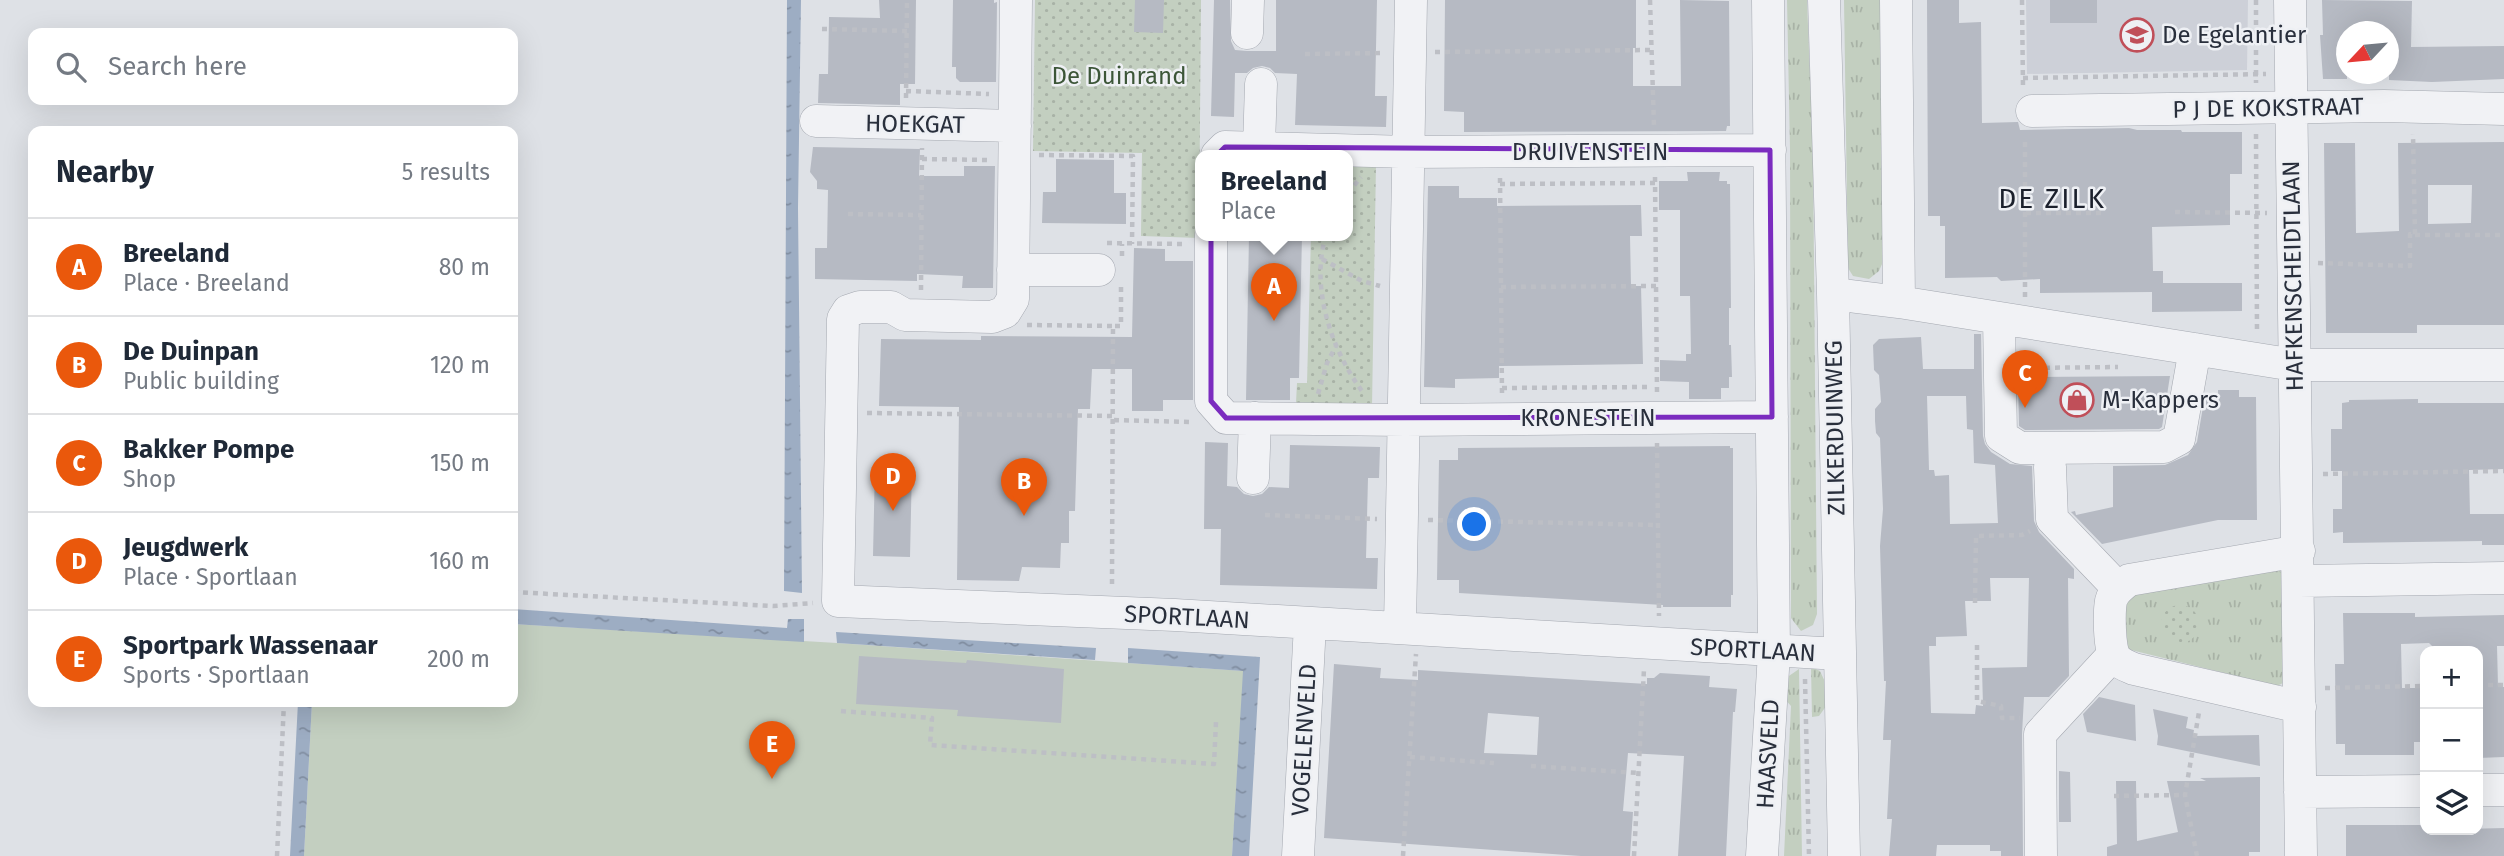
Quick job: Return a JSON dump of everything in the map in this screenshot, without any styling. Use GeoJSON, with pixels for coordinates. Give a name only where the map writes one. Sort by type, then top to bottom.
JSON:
{"type":"FeatureCollection","features":[{"type":"Feature","properties":{"kind":"street"},"geometry":{"type":"LineString","coordinates":[[838,601],[843,319],[848,311],[860,307],[891,307],[905,315],[992,317],[1005,312],[1013,299],[1016,0]]}},
{"type":"Feature","properties":{"kind":"street"},"geometry":{"type":"LineString","coordinates":[[1247,33],[1248,0]]}},
{"type":"Feature","properties":{"kind":"street"},"geometry":{"type":"LineString","coordinates":[[1409,628],[1397,420],[1406,287],[1411,0]]}},
{"type":"Feature","properties":{"kind":"street"},"geometry":{"type":"LineString","coordinates":[[1768,0],[1772,417],[1789,653]]}},
{"type":"Feature","properties":{"kind":"street","name":"ZILKERDUINWEG"},"geometry":{"type":"LineString","coordinates":[[1824,0],[1833,294],[1844,856]]}},
{"type":"Feature","properties":{"kind":"street"},"geometry":{"type":"LineString","coordinates":[[1896,0],[1899,302]]}},
{"type":"Feature","properties":{"kind":"street","name":"HAFKENSCHEIDTLAAN"},"geometry":{"type":"LineString","coordinates":[[2290,0],[2301,856]]}},
{"type":"Feature","properties":{"kind":"street"},"geometry":{"type":"LineString","coordinates":[[1259,148],[1261,85]]}},
{"type":"Feature","properties":{"kind":"street","name":"P J DE KOKSTRAAT"},"geometry":{"type":"LineString","coordinates":[[2027,108],[2412,106],[2504,109]]}},
{"type":"Feature","properties":{"kind":"street","name":"HOEKGAT"},"geometry":{"type":"LineString","coordinates":[[816,121],[914,124],[1014,147]]}},
{"type":"Feature","properties":{"kind":"street","name":"DRUIVENSTEIN"},"geometry":{"type":"LineString","coordinates":[[1222,150],[1225,147],[1334,150]]}},
{"type":"Feature","properties":{"kind":"street","name":"DRUIVENSTEIN"},"geometry":{"type":"LineString","coordinates":[[1353,151],[1770,150]]}},
{"type":"Feature","properties":{"kind":"street"},"geometry":{"type":"LineString","coordinates":[[1211,241],[1211,401],[1215,406]]}},
{"type":"Feature","properties":{"kind":"street"},"geometry":{"type":"LineString","coordinates":[[1013,270],[1114,271]]}},
{"type":"Feature","properties":{"kind":"street"},"geometry":{"type":"LineString","coordinates":[[1833,294],[1899,302],[2294,365],[2504,365]]}},
{"type":"Feature","properties":{"kind":"street"},"geometry":{"type":"LineString","coordinates":[[2012,320],[2000,369],[2001,436],[2020,448],[2164,447],[2179,439],[2195,349]]}},
{"type":"Feature","properties":{"kind":"street","name":"KRONESTEIN"},"geometry":{"type":"LineString","coordinates":[[1215,406],[1226,418],[1502,419],[1657,403],[1772,417]]}},
{"type":"Feature","properties":{"kind":"street"},"geometry":{"type":"LineString","coordinates":[[1253,478],[1255,418]]}},
{"type":"Feature","properties":{"kind":"street"},"geometry":{"type":"LineString","coordinates":[[2050,467],[2052,519],[2118,588]]}},
{"type":"Feature","properties":{"kind":"street"},"geometry":{"type":"LineString","coordinates":[[2300,698],[2203,685],[2123,664],[2113,656],[2110,645],[2111,600],[2118,588],[2129,580],[2140,577],[2299,566],[2504,578]]}},
{"type":"Feature","properties":{"kind":"street","name":"SPORTLAAN"},"geometry":{"type":"LineString","coordinates":[[838,601],[1409,628],[1839,654]]}},
{"type":"Feature","properties":{"kind":"street","name":"VOGELENVELD"},"geometry":{"type":"LineString","coordinates":[[1298,856],[1310,624]]}},
{"type":"Feature","properties":{"kind":"street","name":"HAASVELD"},"geometry":{"type":"LineString","coordinates":[[1762,856],[1789,653]]}},
{"type":"Feature","properties":{"kind":"street"},"geometry":{"type":"LineString","coordinates":[[2041,856],[2040,734],[2113,656]]}},
{"type":"Feature","properties":{"kind":"street"},"geometry":{"type":"LineString","coordinates":[[2483,790],[2504,790]]}},
{"type":"Feature","properties":{"kind":"street"},"geometry":{"type":"LineString","coordinates":[[2300,792],[2420,791]]}},
{"type":"Feature","properties":{"kind":"path"},"geometry":{"type":"LineString","coordinates":[[907,0],[906,91],[922,159],[920,316]]}},
{"type":"Feature","properties":{"kind":"path"},"geometry":{"type":"LineString","coordinates":[[1633,856],[1638,773],[1652,644],[1658,525],[1655,152],[1650,0]]}},
{"type":"Feature","properties":{"kind":"path"},"geometry":{"type":"LineString","coordinates":[[2012,320],[2026,213],[2027,108],[2023,78],[2022,0]]}},
{"type":"Feature","properties":{"kind":"path"},"geometry":{"type":"LineString","coordinates":[[2256,0],[2257,359]]}},
{"type":"Feature","properties":{"kind":"path"},"geometry":{"type":"LineString","coordinates":[[822,29],[907,30]]}},
{"type":"Feature","properties":{"kind":"path"},"geometry":{"type":"LineString","coordinates":[[1306,54],[1651,50]]}},
{"type":"Feature","properties":{"kind":"path"},"geometry":{"type":"LineString","coordinates":[[2023,78],[2292,74]]}},
{"type":"Feature","properties":{"kind":"path"},"geometry":{"type":"LineString","coordinates":[[906,91],[1015,94]]}},
{"type":"Feature","properties":{"kind":"path"},"geometry":{"type":"LineString","coordinates":[[2412,106],[2415,235]]}},
{"type":"Feature","properties":{"kind":"path"},"geometry":{"type":"LineString","coordinates":[[922,159],[1014,147],[1133,156],[1132,244]]}},
{"type":"Feature","properties":{"kind":"path"},"geometry":{"type":"LineString","coordinates":[[1500,152],[1502,419]]}},
{"type":"Feature","properties":{"kind":"path"},"geometry":{"type":"LineString","coordinates":[[1500,184],[1655,183]]}},
{"type":"Feature","properties":{"kind":"path"},"geometry":{"type":"LineString","coordinates":[[2175,212],[2293,213]]}},
{"type":"Feature","properties":{"kind":"path"},"geometry":{"type":"LineString","coordinates":[[2026,213],[2105,213]]}},
{"type":"Feature","properties":{"kind":"path"},"geometry":{"type":"LineString","coordinates":[[848,214],[922,215]]}},
{"type":"Feature","properties":{"kind":"path"},"geometry":{"type":"LineString","coordinates":[[2293,262],[2410,266],[2410,234],[2504,235]]}},
{"type":"Feature","properties":{"kind":"path"},"geometry":{"type":"LineString","coordinates":[[1324,241],[1321,281],[1327,317],[1336,346],[1352,377],[1369,400],[1397,420]]}},
{"type":"Feature","properties":{"kind":"path"},"geometry":{"type":"LineString","coordinates":[[1005,312],[1016,325],[1121,326],[1114,271],[1122,243]]}},
{"type":"Feature","properties":{"kind":"path"},"geometry":{"type":"LineString","coordinates":[[1321,259],[1362,281],[1380,286],[1406,287]]}},
{"type":"Feature","properties":{"kind":"path"},"geometry":{"type":"LineString","coordinates":[[1501,287],[1656,286]]}},
{"type":"Feature","properties":{"kind":"path"},"geometry":{"type":"LineString","coordinates":[[1112,613],[1114,326]]}},
{"type":"Feature","properties":{"kind":"path"},"geometry":{"type":"LineString","coordinates":[[1316,419],[1319,392],[1327,363],[1336,346]]}},
{"type":"Feature","properties":{"kind":"path"},"geometry":{"type":"LineString","coordinates":[[2000,369],[2122,367]]}},
{"type":"Feature","properties":{"kind":"path"},"geometry":{"type":"LineString","coordinates":[[1502,387],[1657,403]]}},
{"type":"Feature","properties":{"kind":"path"},"geometry":{"type":"LineString","coordinates":[[841,413],[1195,422],[1215,406]]}},
{"type":"Feature","properties":{"kind":"path"},"geometry":{"type":"LineString","coordinates":[[2297,475],[2504,471]]}},
{"type":"Feature","properties":{"kind":"path"},"geometry":{"type":"LineString","coordinates":[[1265,515],[1658,525]]}},
{"type":"Feature","properties":{"kind":"path"},"geometry":{"type":"LineString","coordinates":[[1975,603],[1976,536],[2022,535],[2052,519]]}},
{"type":"Feature","properties":{"kind":"path"},"geometry":{"type":"LineString","coordinates":[[518,592],[773,606],[838,601]]}},
{"type":"Feature","properties":{"kind":"path"},"geometry":{"type":"LineString","coordinates":[[1404,856],[1410,757],[1409,628]]}},
{"type":"Feature","properties":{"kind":"path"},"geometry":{"type":"LineString","coordinates":[[1977,645],[1977,701],[2001,706],[2002,718],[2023,718],[2040,734]]}},
{"type":"Feature","properties":{"kind":"path"},"geometry":{"type":"LineString","coordinates":[[1789,653],[1809,856]]}},
{"type":"Feature","properties":{"kind":"path"},"geometry":{"type":"LineString","coordinates":[[2197,856],[2185,795],[2203,685]]}},
{"type":"Feature","properties":{"kind":"path"},"geometry":{"type":"LineString","coordinates":[[2483,685],[2504,685]]}},
{"type":"Feature","properties":{"kind":"path"},"geometry":{"type":"LineString","coordinates":[[2300,698],[2420,686]]}},
{"type":"Feature","properties":{"kind":"path"},"geometry":{"type":"LineString","coordinates":[[277,856],[284,707]]}},
{"type":"Feature","properties":{"kind":"path"},"geometry":{"type":"LineString","coordinates":[[841,711],[932,718],[930,745],[1214,764],[1216,722]]}},
{"type":"Feature","properties":{"kind":"path"},"geometry":{"type":"LineString","coordinates":[[1410,757],[1494,763]]}},
{"type":"Feature","properties":{"kind":"path"},"geometry":{"type":"LineString","coordinates":[[1531,766],[1638,773]]}},
{"type":"Feature","properties":{"kind":"path"},"geometry":{"type":"LineString","coordinates":[[2114,796],[2185,795]]}},
{"type":"Feature","properties":{"kind":"highlighted area"},"geometry":{"type":"Polygon","coordinates":[[[1225,147],[1770,150],[1772,417],[1226,418],[1211,401],[1211,161],[1225,147]]]}},
{"type":"Feature","properties":{"kind":"shaded area","name":"De Egelantier"},"geometry":{"type":"Polygon","coordinates":[[[2026,0],[2248,0],[2247,70],[2027,74],[2026,0]]]}},
{"type":"Feature","properties":{"kind":"green space","name":"De Duinrand"},"geometry":{"type":"Polygon","coordinates":[[[1035,0],[1201,0],[1200,150],[1195,150],[1195,238],[1141,236],[1142,153],[1033,151],[1035,0]]]}},
{"type":"Feature","properties":{"kind":"green space"},"geometry":{"type":"Polygon","coordinates":[[[1787,0],[1807,0],[1813,152],[1817,614],[1813,625],[1801,631],[1791,618],[1787,0]]]}},
{"type":"Feature","properties":{"kind":"green space"},"geometry":{"type":"Polygon","coordinates":[[[1844,0],[1885,0],[1885,257],[1879,271],[1869,279],[1853,276],[1848,268],[1844,0]]]}},
{"type":"Feature","properties":{"kind":"green space"},"geometry":{"type":"Polygon","coordinates":[[[1353,164],[1376,164],[1372,407],[1296,403],[1297,383],[1307,383],[1311,241],[1353,241],[1353,164]]]}},
{"type":"Feature","properties":{"kind":"green space"},"geometry":{"type":"Polygon","coordinates":[[[2278,570],[2283,573],[2285,682],[2277,686],[2127,649],[2119,613],[2135,592],[2278,570]]]}},
{"type":"Feature","properties":{"kind":"green space"},"geometry":{"type":"Polygon","coordinates":[[[2180,605],[2194,610],[2199,624],[2194,638],[2180,643],[2166,638],[2161,624],[2166,610],[2180,605]]]}},
{"type":"Feature","properties":{"kind":"green space"},"geometry":{"type":"Polygon","coordinates":[[[518,624],[1244,671],[1232,856],[304,856],[312,707],[518,707],[518,624]]]}},
{"type":"Feature","properties":{"kind":"green space"},"geometry":{"type":"Polygon","coordinates":[[[1811,667],[1820,671],[1826,684],[1827,705],[1819,716],[1812,717],[1811,667]]]}},
{"type":"Feature","properties":{"kind":"green space"},"geometry":{"type":"Polygon","coordinates":[[[1799,669],[1802,856],[1784,856],[1791,706],[1783,697],[1786,678],[1799,669]]]}},
{"type":"Feature","properties":{"kind":"water"},"geometry":{"type":"Polygon","coordinates":[[[787,0],[801,0],[798,208],[802,593],[784,591],[787,0]]]}},
{"type":"Feature","properties":{"kind":"water"},"geometry":{"type":"Polygon","coordinates":[[[518,609],[787,628],[788,619],[804,619],[804,642],[518,624],[518,609]]]}},
{"type":"Feature","properties":{"kind":"water"},"geometry":{"type":"Polygon","coordinates":[[[836,632],[1096,648],[1095,660],[837,643],[836,632]]]}},
{"type":"Feature","properties":{"kind":"water"},"geometry":{"type":"Polygon","coordinates":[[[1128,648],[1260,657],[1249,856],[1232,856],[1243,671],[1128,663],[1128,648]]]}},
{"type":"Feature","properties":{"kind":"water"},"geometry":{"type":"Polygon","coordinates":[[[298,707],[312,707],[304,856],[290,856],[298,707]]]}},
{"type":"Feature","properties":{"kind":"building"},"geometry":{"type":"Polygon","coordinates":[[[879,0],[916,0],[915,84],[900,84],[900,105],[818,103],[819,74],[828,74],[829,17],[880,18],[879,0]]]}},
{"type":"Feature","properties":{"kind":"building"},"geometry":{"type":"Polygon","coordinates":[[[953,0],[997,2],[996,82],[960,82],[956,78],[956,67],[952,67],[953,0]]]}},
{"type":"Feature","properties":{"kind":"building"},"geometry":{"type":"Polygon","coordinates":[[[1135,0],[1164,0],[1163,33],[1134,32],[1135,0]]]}},
{"type":"Feature","properties":{"kind":"building"},"geometry":{"type":"Polygon","coordinates":[[[1214,0],[1230,0],[1231,41],[1235,50],[1276,51],[1276,0],[1377,0],[1375,96],[1387,96],[1386,127],[1295,125],[1297,74],[1275,73],[1262,66],[1247,73],[1235,73],[1234,117],[1211,116],[1214,0]]]}},
{"type":"Feature","properties":{"kind":"building"},"geometry":{"type":"Polygon","coordinates":[[[1445,0],[1636,0],[1633,86],[1681,86],[1680,0],[1729,1],[1730,126],[1727,126],[1726,131],[1464,132],[1464,112],[1444,111],[1445,0]]]}},
{"type":"Feature","properties":{"kind":"building"},"geometry":{"type":"Polygon","coordinates":[[[1927,0],[1959,0],[1959,23],[1981,22],[1982,123],[2018,122],[2020,130],[2129,128],[2182,132],[2242,132],[2242,174],[2230,174],[2230,225],[2152,227],[2153,271],[2163,271],[2163,283],[2242,283],[2242,311],[2152,312],[2152,292],[2040,293],[2040,279],[2001,281],[1997,277],[1945,278],[1945,226],[1940,226],[1940,216],[1928,216],[1927,0]]]}},
{"type":"Feature","properties":{"kind":"building"},"geometry":{"type":"Polygon","coordinates":[[[2050,0],[2097,0],[2097,23],[2050,23],[2050,0]]]}},
{"type":"Feature","properties":{"kind":"building"},"geometry":{"type":"Polygon","coordinates":[[[2322,0],[2412,1],[2411,47],[2504,46],[2504,79],[2399,80],[2399,21],[2336,21],[2336,79],[2323,79],[2320,35],[2323,35],[2322,0]]]}},
{"type":"Feature","properties":{"kind":"building"},"geometry":{"type":"Polygon","coordinates":[[[2504,142],[2504,325],[2417,325],[2417,333],[2326,333],[2324,143],[2355,143],[2356,233],[2399,231],[2398,143],[2504,142]],[[2428,185],[2428,224],[2471,223],[2472,185],[2428,185]]]}},
{"type":"Feature","properties":{"kind":"building"},"geometry":{"type":"Polygon","coordinates":[[[813,147],[920,149],[919,176],[964,176],[964,166],[995,166],[993,288],[962,288],[963,276],[917,274],[917,281],[815,279],[815,248],[827,248],[828,190],[817,189],[817,181],[810,172],[813,147]]]}},
{"type":"Feature","properties":{"kind":"building"},"geometry":{"type":"Polygon","coordinates":[[[1056,159],[1114,160],[1114,193],[1126,193],[1126,224],[1042,223],[1043,192],[1056,192],[1056,159]]]}},
{"type":"Feature","properties":{"kind":"building"},"geometry":{"type":"Polygon","coordinates":[[[1687,172],[1720,172],[1719,181],[1727,181],[1727,184],[1730,184],[1729,345],[1732,377],[1729,377],[1729,388],[1721,388],[1721,399],[1689,399],[1689,382],[1660,381],[1660,360],[1686,361],[1686,354],[1691,354],[1690,296],[1680,296],[1680,210],[1659,210],[1659,181],[1688,181],[1687,172]]]}},
{"type":"Feature","properties":{"kind":"building"},"geometry":{"type":"Polygon","coordinates":[[[1428,186],[1459,186],[1459,198],[1497,198],[1497,206],[1641,205],[1642,236],[1630,236],[1631,286],[1641,286],[1643,364],[1499,366],[1499,378],[1455,379],[1455,388],[1424,387],[1428,186]]]}},
{"type":"Feature","properties":{"kind":"building"},"geometry":{"type":"Polygon","coordinates":[[[1249,241],[1302,241],[1299,378],[1290,378],[1290,400],[1246,400],[1249,241]]]}},
{"type":"Feature","properties":{"kind":"building"},"geometry":{"type":"Polygon","coordinates":[[[1134,248],[1165,249],[1165,261],[1193,261],[1193,400],[1163,400],[1163,411],[1132,411],[1132,369],[1092,369],[1090,409],[1078,409],[1075,511],[1069,511],[1069,543],[1061,543],[1060,568],[1022,567],[1019,581],[957,580],[959,407],[879,406],[881,339],[981,340],[981,336],[1132,337],[1134,248]]]}},
{"type":"Feature","properties":{"kind":"building"},"geometry":{"type":"Polygon","coordinates":[[[1974,334],[1981,334],[1985,444],[1991,452],[2010,464],[2032,466],[2034,521],[2039,532],[2074,569],[2074,579],[2068,578],[2069,676],[2049,697],[2024,697],[2023,856],[2001,856],[2001,851],[1990,851],[1990,845],[1937,845],[1936,856],[1889,856],[1892,819],[1887,819],[1891,740],[1883,740],[1886,681],[1880,546],[1883,509],[1880,438],[1876,433],[1875,421],[1875,409],[1881,402],[1879,375],[1874,370],[1873,345],[1879,339],[1921,337],[1923,369],[1974,369],[1974,334]],[[1927,396],[1929,470],[1934,470],[1935,476],[1949,475],[1950,524],[1998,523],[1995,465],[1974,463],[1973,430],[1967,429],[1966,396],[1927,396]],[[1990,578],[1991,601],[1965,601],[1967,636],[1936,637],[1936,646],[1929,646],[1931,713],[1975,714],[1976,705],[1983,706],[1982,668],[2027,667],[2029,578],[1990,578]]]}},
{"type":"Feature","properties":{"kind":"building"},"geometry":{"type":"Polygon","coordinates":[[[2170,376],[2162,427],[2159,429],[2025,430],[2019,426],[2018,377],[2170,376]]]}},
{"type":"Feature","properties":{"kind":"building"},"geometry":{"type":"Polygon","coordinates":[[[2218,390],[2239,390],[2239,397],[2256,397],[2257,520],[2218,520],[2102,544],[2071,512],[2075,511],[2076,515],[2113,507],[2113,466],[2165,465],[2188,455],[2197,442],[2205,395],[2218,398],[2218,390]]]}},
{"type":"Feature","properties":{"kind":"building"},"geometry":{"type":"Polygon","coordinates":[[[2418,399],[2418,403],[2504,403],[2504,469],[2469,470],[2470,514],[2504,514],[2504,545],[2482,545],[2482,541],[2343,543],[2343,532],[2333,533],[2333,509],[2342,509],[2342,471],[2331,471],[2331,429],[2342,429],[2342,403],[2349,400],[2418,399]]]}},
{"type":"Feature","properties":{"kind":"building"},"geometry":{"type":"Polygon","coordinates":[[[1205,442],[1228,443],[1227,486],[1237,487],[1244,494],[1253,496],[1262,494],[1269,487],[1289,488],[1290,445],[1380,447],[1379,478],[1368,478],[1366,558],[1378,558],[1377,589],[1220,585],[1221,529],[1204,529],[1205,442]]]}},
{"type":"Feature","properties":{"kind":"building"},"geometry":{"type":"Polygon","coordinates":[[[1458,448],[1733,448],[1731,607],[1663,607],[1459,593],[1459,580],[1437,580],[1439,460],[1458,460],[1458,448]]]}},
{"type":"Feature","properties":{"kind":"building"},"geometry":{"type":"Polygon","coordinates":[[[875,465],[912,466],[910,557],[873,556],[875,465]]]}},
{"type":"Feature","properties":{"kind":"building"},"geometry":{"type":"Polygon","coordinates":[[[2343,613],[2415,613],[2415,617],[2504,615],[2504,646],[2497,646],[2498,687],[2504,687],[2504,757],[2483,758],[2483,646],[2401,644],[2402,688],[2420,688],[2420,742],[2414,742],[2414,755],[2345,755],[2345,744],[2336,744],[2335,664],[2344,664],[2343,613]]]}},
{"type":"Feature","properties":{"kind":"building"},"geometry":{"type":"Polygon","coordinates":[[[859,656],[966,663],[967,660],[1064,669],[1061,723],[957,716],[958,710],[856,704],[859,656]]]}},
{"type":"Feature","properties":{"kind":"building"},"geometry":{"type":"Polygon","coordinates":[[[1334,664],[1381,668],[1380,678],[1418,680],[1418,670],[1647,684],[1647,678],[1654,678],[1660,673],[1710,676],[1709,687],[1737,689],[1733,712],[1726,856],[1678,856],[1684,756],[1628,753],[1623,811],[1633,812],[1630,856],[1581,856],[1324,838],[1334,664]],[[1488,713],[1484,753],[1537,755],[1539,717],[1488,713]]]}},
{"type":"Feature","properties":{"kind":"building"},"geometry":{"type":"Polygon","coordinates":[[[2099,697],[2135,705],[2136,741],[2087,732],[2083,714],[2099,697]]]}},
{"type":"Feature","properties":{"kind":"building"},"geometry":{"type":"Polygon","coordinates":[[[2153,709],[2188,717],[2186,728],[2194,730],[2193,736],[2259,735],[2260,766],[2157,745],[2153,709]]]}},
{"type":"Feature","properties":{"kind":"building"},"geometry":{"type":"Polygon","coordinates":[[[2059,771],[2070,772],[2071,822],[2059,822],[2059,771]]]}},
{"type":"Feature","properties":{"kind":"building"},"geometry":{"type":"Polygon","coordinates":[[[2260,777],[2260,852],[2249,852],[2249,856],[2107,856],[2107,847],[2117,844],[2116,781],[2136,781],[2137,841],[2178,832],[2167,781],[2260,777]]]}},
{"type":"Feature","properties":{"kind":"building"},"geometry":{"type":"Polygon","coordinates":[[[2346,825],[2420,825],[2420,835],[2483,835],[2483,829],[2504,828],[2504,856],[2346,856],[2346,825]]]}},
{"type":"Feature","properties":{"kind":"place","name":"De Egelantier"},"geometry":{"type":"Point","coordinates":[2137,35]}},
{"type":"Feature","properties":{"kind":"place","name":"Breeland"},"geometry":{"type":"Point","coordinates":[1274,321]}},
{"type":"Feature","properties":{"kind":"place","name":"M-Kappers"},"geometry":{"type":"Point","coordinates":[2077,400]}},
{"type":"Feature","properties":{"kind":"place","name":"Bakker Pompe"},"geometry":{"type":"Point","coordinates":[2025,408]}},
{"type":"Feature","properties":{"kind":"place","name":"Jeugdwerk"},"geometry":{"type":"Point","coordinates":[893,511]}},
{"type":"Feature","properties":{"kind":"place","name":"De Duinpan"},"geometry":{"type":"Point","coordinates":[1024,516]}},
{"type":"Feature","properties":{"kind":"place","name":"Sportpark Wassenaar"},"geometry":{"type":"Point","coordinates":[772,779]}},
{"type":"Feature","properties":{"kind":"district","name":"DE ZILK"},"geometry":{"type":"Point","coordinates":[2052,198]}}]}
